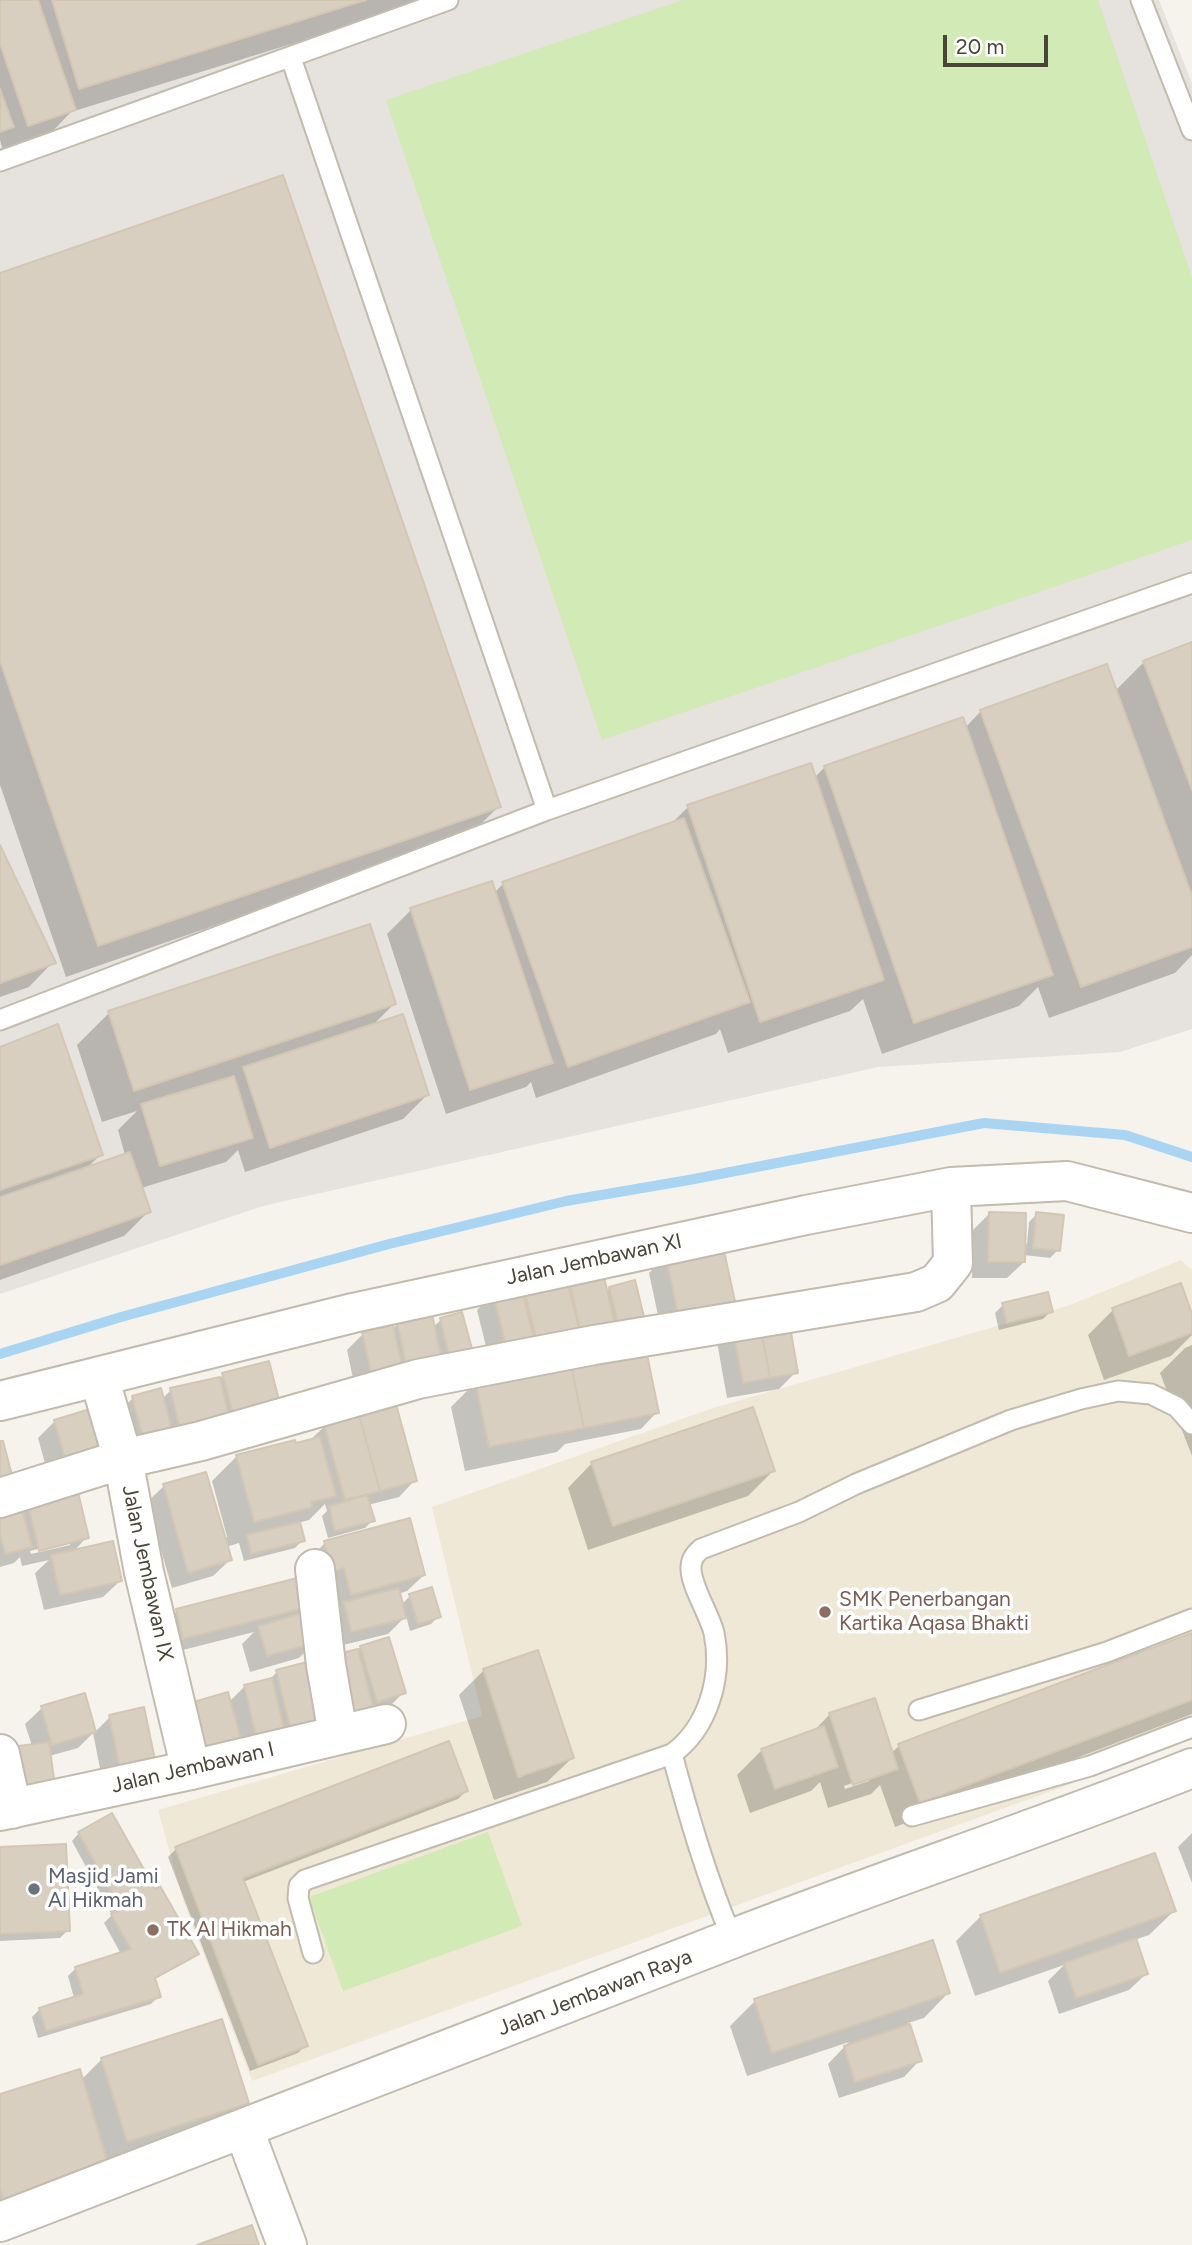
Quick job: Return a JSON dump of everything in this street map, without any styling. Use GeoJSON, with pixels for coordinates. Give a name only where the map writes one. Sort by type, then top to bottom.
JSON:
{"type":"FeatureCollection","features":[{"type":"Feature","properties":{"kind":"street","name":"Jalan Jembawan XI"},"geometry":{"type":"LineString","coordinates":[[0,1401],[353,1313],[792,1217],[951,1187],[1067,1181],[1192,1213]]}},
{"type":"Feature","properties":{"kind":"street"},"geometry":{"type":"LineString","coordinates":[[0,1498],[123,1459],[201,1441],[418,1380],[594,1345],[916,1292],[937,1283],[953,1263],[951,1187]]}},
{"type":"Feature","properties":{"kind":"street","name":"Jalan Jembawan IX"},"geometry":{"type":"LineString","coordinates":[[99,1377],[123,1459],[144,1572],[191,1770]]}},
{"type":"Feature","properties":{"kind":"street"},"geometry":{"type":"LineString","coordinates":[[315,1569],[326,1665],[338,1734]]}},
{"type":"Feature","properties":{"kind":"street","name":"Jalan Jembawan I"},"geometry":{"type":"LineString","coordinates":[[6,1810],[386,1724]]}},
{"type":"Feature","properties":{"kind":"street"},"geometry":{"type":"LineString","coordinates":[[0,1754],[6,1810]]}},
{"type":"Feature","properties":{"kind":"street","name":"Jalan Jembawan Raya"},"geometry":{"type":"LineString","coordinates":[[0,2222],[244,2130],[732,1938],[1102,1804],[1192,1768]]}},
{"type":"Feature","properties":{"kind":"street"},"geometry":{"type":"LineString","coordinates":[[244,2130],[287,2245]]}},
{"type":"Feature","properties":{"kind":"lane"},"geometry":{"type":"LineString","coordinates":[[0,161],[448,0]]}},
{"type":"Feature","properties":{"kind":"lane"},"geometry":{"type":"LineString","coordinates":[[1140,0],[1192,130]]}},
{"type":"Feature","properties":{"kind":"lane"},"geometry":{"type":"LineString","coordinates":[[290,58],[547,810]]}},
{"type":"Feature","properties":{"kind":"lane"},"geometry":{"type":"LineString","coordinates":[[0,1020],[547,810],[1192,583]]}},
{"type":"Feature","properties":{"kind":"lane"},"geometry":{"type":"LineString","coordinates":[[313,1953],[298,1898],[299,1886],[305,1880],[672,1754],[687,1744],[701,1721],[715,1679],[714,1633],[691,1571],[693,1558],[701,1549],[799,1512],[856,1484],[1011,1420],[1081,1399],[1118,1391],[1151,1394],[1177,1407],[1192,1424]]}},
{"type":"Feature","properties":{"kind":"lane"},"geometry":{"type":"LineString","coordinates":[[919,1710],[1107,1652],[1192,1619]]}},
{"type":"Feature","properties":{"kind":"lane"},"geometry":{"type":"LineString","coordinates":[[912,1816],[1090,1766],[1192,1727]]}},
{"type":"Feature","properties":{"kind":"lane"},"geometry":{"type":"LineString","coordinates":[[672,1754],[692,1830],[714,1896],[732,1938]]}},
{"type":"Feature","properties":{"kind":"lane"},"geometry":{"type":"LineString","coordinates":[[1090,1766],[1102,1804]]}},
{"type":"Feature","properties":{"kind":"shaded area"},"geometry":{"type":"Polygon","coordinates":[[[0,0],[1159,0],[1192,83],[1192,1029],[1120,1052],[878,1067],[263,1206],[0,1294],[0,0]]]}},
{"type":"Feature","properties":{"kind":"shaded area","name":"SMK Penerbangan Kartika Aqasa Bhakti"},"geometry":{"type":"Polygon","coordinates":[[[1181,1260],[1192,1270],[1192,1740],[252,2081],[183,1900],[158,1810],[482,1716],[432,1507],[713,1408],[1070,1305],[1181,1260]]]}},
{"type":"Feature","properties":{"kind":"green space"},"geometry":{"type":"Polygon","coordinates":[[[683,0],[1098,0],[1192,277],[1192,540],[602,740],[386,100],[683,0]]]}},
{"type":"Feature","properties":{"kind":"green space"},"geometry":{"type":"Polygon","coordinates":[[[488,1832],[522,1926],[343,1991],[309,1897],[488,1832]]]}},
{"type":"Feature","properties":{"kind":"building"},"geometry":{"type":"Polygon","coordinates":[[[0,0],[38,0],[76,110],[28,126],[0,44],[0,0]]]}},
{"type":"Feature","properties":{"kind":"building"},"geometry":{"type":"Polygon","coordinates":[[[52,0],[366,0],[79,89],[52,0]]]}},
{"type":"Feature","properties":{"kind":"building"},"geometry":{"type":"Polygon","coordinates":[[[0,89],[14,127],[0,132],[0,89]]]}},
{"type":"Feature","properties":{"kind":"building"},"geometry":{"type":"Polygon","coordinates":[[[283,175],[501,807],[98,946],[0,661],[0,273],[283,175]]]}},
{"type":"Feature","properties":{"kind":"building"},"geometry":{"type":"Polygon","coordinates":[[[1192,642],[1192,790],[1143,661],[1192,642]]]}},
{"type":"Feature","properties":{"kind":"building"},"geometry":{"type":"Polygon","coordinates":[[[1107,664],[1192,896],[1192,947],[1081,987],[980,710],[1107,664]]]}},
{"type":"Feature","properties":{"kind":"building"},"geometry":{"type":"Polygon","coordinates":[[[963,717],[1053,975],[914,1023],[824,766],[963,717]]]}},
{"type":"Feature","properties":{"kind":"building"},"geometry":{"type":"Polygon","coordinates":[[[811,763],[884,980],[760,1022],[687,805],[811,763]]]}},
{"type":"Feature","properties":{"kind":"building"},"geometry":{"type":"Polygon","coordinates":[[[684,818],[750,1002],[568,1067],[502,882],[684,818]]]}},
{"type":"Feature","properties":{"kind":"building"},"geometry":{"type":"Polygon","coordinates":[[[0,845],[56,963],[0,983],[0,845]]]}},
{"type":"Feature","properties":{"kind":"building"},"geometry":{"type":"Polygon","coordinates":[[[492,881],[553,1063],[470,1090],[410,908],[492,881]]]}},
{"type":"Feature","properties":{"kind":"building"},"geometry":{"type":"Polygon","coordinates":[[[370,924],[396,1004],[134,1091],[108,1011],[370,924]]]}},
{"type":"Feature","properties":{"kind":"building"},"geometry":{"type":"Polygon","coordinates":[[[403,1014],[429,1095],[270,1148],[243,1067],[403,1014]]]}},
{"type":"Feature","properties":{"kind":"building"},"geometry":{"type":"Polygon","coordinates":[[[58,1024],[103,1155],[0,1190],[0,1047],[58,1024]]]}},
{"type":"Feature","properties":{"kind":"building"},"geometry":{"type":"Polygon","coordinates":[[[234,1076],[253,1138],[160,1166],[141,1104],[234,1076]]]}},
{"type":"Feature","properties":{"kind":"building"},"geometry":{"type":"Polygon","coordinates":[[[130,1152],[151,1212],[0,1265],[0,1197],[130,1152]]]}},
{"type":"Feature","properties":{"kind":"building"},"geometry":{"type":"Polygon","coordinates":[[[989,1212],[1026,1213],[1025,1262],[988,1262],[989,1212]]]}},
{"type":"Feature","properties":{"kind":"building"},"geometry":{"type":"Polygon","coordinates":[[[1036,1212],[1064,1215],[1060,1251],[1033,1248],[1036,1212]]]}},
{"type":"Feature","properties":{"kind":"building"},"geometry":{"type":"Polygon","coordinates":[[[722,1242],[736,1306],[679,1318],[665,1254],[722,1242]]]}},
{"type":"Feature","properties":{"kind":"building"},"geometry":{"type":"Polygon","coordinates":[[[604,1277],[617,1334],[583,1342],[570,1285],[604,1277]]]}},
{"type":"Feature","properties":{"kind":"building"},"geometry":{"type":"Polygon","coordinates":[[[635,1280],[646,1325],[620,1331],[609,1287],[635,1280]]]}},
{"type":"Feature","properties":{"kind":"building"},"geometry":{"type":"Polygon","coordinates":[[[568,1283],[582,1341],[539,1351],[525,1293],[568,1283]]]}},
{"type":"Feature","properties":{"kind":"building"},"geometry":{"type":"Polygon","coordinates":[[[1181,1283],[1192,1314],[1192,1333],[1129,1356],[1112,1308],[1181,1283]]]}},
{"type":"Feature","properties":{"kind":"building"},"geometry":{"type":"Polygon","coordinates":[[[521,1285],[536,1348],[508,1355],[493,1292],[521,1285]]]}},
{"type":"Feature","properties":{"kind":"building"},"geometry":{"type":"Polygon","coordinates":[[[1048,1292],[1053,1312],[1007,1323],[1002,1303],[1048,1292]]]}},
{"type":"Feature","properties":{"kind":"building"},"geometry":{"type":"Polygon","coordinates":[[[462,1312],[472,1349],[449,1355],[440,1318],[462,1312]]]}},
{"type":"Feature","properties":{"kind":"building"},"geometry":{"type":"Polygon","coordinates":[[[432,1314],[443,1366],[408,1374],[397,1322],[432,1314]]]}},
{"type":"Feature","properties":{"kind":"building"},"geometry":{"type":"Polygon","coordinates":[[[788,1315],[798,1373],[770,1378],[759,1319],[788,1315]]]}},
{"type":"Feature","properties":{"kind":"building"},"geometry":{"type":"Polygon","coordinates":[[[759,1319],[770,1378],[743,1383],[732,1324],[759,1319]]]}},
{"type":"Feature","properties":{"kind":"building"},"geometry":{"type":"Polygon","coordinates":[[[393,1325],[404,1374],[373,1381],[362,1332],[393,1325]]]}},
{"type":"Feature","properties":{"kind":"building"},"geometry":{"type":"Polygon","coordinates":[[[645,1345],[659,1413],[584,1428],[570,1361],[645,1345]]]}},
{"type":"Feature","properties":{"kind":"building"},"geometry":{"type":"Polygon","coordinates":[[[269,1361],[281,1408],[235,1420],[222,1373],[269,1361]]]}},
{"type":"Feature","properties":{"kind":"building"},"geometry":{"type":"Polygon","coordinates":[[[570,1361],[584,1428],[489,1447],[475,1380],[570,1361]]]}},
{"type":"Feature","properties":{"kind":"building"},"geometry":{"type":"Polygon","coordinates":[[[220,1377],[229,1418],[180,1430],[170,1388],[220,1377]]]}},
{"type":"Feature","properties":{"kind":"building"},"geometry":{"type":"Polygon","coordinates":[[[161,1388],[175,1441],[146,1449],[132,1396],[161,1388]]]}},
{"type":"Feature","properties":{"kind":"building"},"geometry":{"type":"Polygon","coordinates":[[[396,1404],[417,1481],[380,1491],[359,1415],[396,1404]]]}},
{"type":"Feature","properties":{"kind":"building"},"geometry":{"type":"Polygon","coordinates":[[[753,1407],[775,1471],[613,1526],[591,1462],[753,1407]]]}},
{"type":"Feature","properties":{"kind":"building"},"geometry":{"type":"Polygon","coordinates":[[[90,1409],[103,1452],[66,1462],[54,1420],[90,1409]]]}},
{"type":"Feature","properties":{"kind":"building"},"geometry":{"type":"Polygon","coordinates":[[[359,1415],[380,1491],[345,1500],[324,1424],[359,1415]]]}},
{"type":"Feature","properties":{"kind":"building"},"geometry":{"type":"Polygon","coordinates":[[[320,1437],[336,1496],[311,1502],[312,1507],[254,1522],[236,1455],[295,1440],[296,1443],[320,1437]]]}},
{"type":"Feature","properties":{"kind":"building"},"geometry":{"type":"Polygon","coordinates":[[[0,1441],[3,1441],[14,1483],[0,1487],[0,1441]]]}},
{"type":"Feature","properties":{"kind":"building"},"geometry":{"type":"Polygon","coordinates":[[[206,1472],[232,1560],[188,1573],[163,1484],[206,1472]]]}},
{"type":"Feature","properties":{"kind":"building"},"geometry":{"type":"Polygon","coordinates":[[[76,1484],[89,1538],[39,1551],[26,1496],[76,1484]]]}},
{"type":"Feature","properties":{"kind":"building"},"geometry":{"type":"Polygon","coordinates":[[[367,1495],[375,1521],[335,1531],[329,1506],[367,1495]]]}},
{"type":"Feature","properties":{"kind":"building"},"geometry":{"type":"Polygon","coordinates":[[[19,1498],[32,1547],[5,1554],[0,1534],[0,1503],[19,1498]]]}},
{"type":"Feature","properties":{"kind":"building"},"geometry":{"type":"Polygon","coordinates":[[[410,1518],[425,1575],[351,1595],[344,1568],[332,1572],[324,1541],[410,1518]]]}},
{"type":"Feature","properties":{"kind":"building"},"geometry":{"type":"Polygon","coordinates":[[[300,1522],[305,1541],[251,1554],[247,1535],[300,1522]]]}},
{"type":"Feature","properties":{"kind":"building"},"geometry":{"type":"Polygon","coordinates":[[[113,1541],[122,1581],[60,1595],[51,1555],[113,1541]]]}},
{"type":"Feature","properties":{"kind":"building"},"geometry":{"type":"Polygon","coordinates":[[[309,1575],[316,1605],[183,1639],[176,1609],[309,1575]]]}},
{"type":"Feature","properties":{"kind":"building"},"geometry":{"type":"Polygon","coordinates":[[[432,1587],[441,1617],[418,1624],[409,1594],[432,1587]]]}},
{"type":"Feature","properties":{"kind":"building"},"geometry":{"type":"Polygon","coordinates":[[[399,1588],[406,1618],[351,1632],[344,1602],[399,1588]]]}},
{"type":"Feature","properties":{"kind":"building"},"geometry":{"type":"Polygon","coordinates":[[[309,1611],[318,1642],[267,1656],[258,1626],[309,1611]]]}},
{"type":"Feature","properties":{"kind":"building"},"geometry":{"type":"Polygon","coordinates":[[[1192,1633],[1192,1700],[920,1803],[898,1744],[1192,1633]]]}},
{"type":"Feature","properties":{"kind":"building"},"geometry":{"type":"Polygon","coordinates":[[[389,1637],[406,1693],[377,1702],[360,1646],[389,1637]]]}},
{"type":"Feature","properties":{"kind":"building"},"geometry":{"type":"Polygon","coordinates":[[[358,1649],[373,1707],[344,1715],[329,1656],[358,1649]]]}},
{"type":"Feature","properties":{"kind":"building"},"geometry":{"type":"Polygon","coordinates":[[[538,1650],[574,1758],[518,1777],[483,1669],[538,1650]]]}},
{"type":"Feature","properties":{"kind":"building"},"geometry":{"type":"Polygon","coordinates":[[[311,1661],[325,1718],[290,1727],[276,1670],[311,1661]]]}},
{"type":"Feature","properties":{"kind":"building"},"geometry":{"type":"Polygon","coordinates":[[[272,1678],[285,1733],[257,1740],[244,1685],[272,1678]]]}},
{"type":"Feature","properties":{"kind":"building"},"geometry":{"type":"Polygon","coordinates":[[[228,1692],[243,1747],[205,1758],[190,1703],[228,1692]]]}},
{"type":"Feature","properties":{"kind":"building"},"geometry":{"type":"Polygon","coordinates":[[[85,1693],[96,1732],[52,1745],[41,1706],[85,1693]]]}},
{"type":"Feature","properties":{"kind":"building"},"geometry":{"type":"Polygon","coordinates":[[[875,1698],[898,1769],[853,1785],[829,1713],[875,1698]]]}},
{"type":"Feature","properties":{"kind":"building"},"geometry":{"type":"Polygon","coordinates":[[[144,1707],[155,1760],[120,1768],[109,1715],[144,1707]]]}},
{"type":"Feature","properties":{"kind":"building"},"geometry":{"type":"Polygon","coordinates":[[[824,1726],[838,1767],[775,1789],[761,1749],[824,1726]]]}},
{"type":"Feature","properties":{"kind":"building"},"geometry":{"type":"Polygon","coordinates":[[[449,1741],[468,1791],[243,1878],[308,2046],[258,2065],[175,1847],[449,1741]]]}},
{"type":"Feature","properties":{"kind":"building"},"geometry":{"type":"Polygon","coordinates":[[[49,1742],[56,1794],[18,1799],[11,1747],[49,1742]]]}},
{"type":"Feature","properties":{"kind":"building","name":"TK Al Hikmah"},"geometry":{"type":"Polygon","coordinates":[[[112,1813],[155,1889],[160,1886],[199,1954],[155,1978],[161,1997],[46,2031],[39,2008],[83,1994],[75,1967],[131,1949],[111,1914],[121,1909],[78,1832],[112,1813]]]}},
{"type":"Feature","properties":{"kind":"building","name":"Masjid Jami Al Hikmah"},"geometry":{"type":"Polygon","coordinates":[[[66,1844],[70,1931],[0,1934],[0,1847],[66,1844]]]}},
{"type":"Feature","properties":{"kind":"building"},"geometry":{"type":"Polygon","coordinates":[[[1155,1853],[1176,1911],[1000,1973],[980,1915],[1155,1853]]]}},
{"type":"Feature","properties":{"kind":"building"},"geometry":{"type":"Polygon","coordinates":[[[1136,1938],[1148,1974],[1076,1998],[1064,1963],[1136,1938]]]}},
{"type":"Feature","properties":{"kind":"building"},"geometry":{"type":"Polygon","coordinates":[[[933,1940],[950,1993],[772,2053],[754,1999],[933,1940]]]}},
{"type":"Feature","properties":{"kind":"building"},"geometry":{"type":"Polygon","coordinates":[[[222,2019],[249,2103],[127,2142],[101,2058],[222,2019]]]}},
{"type":"Feature","properties":{"kind":"building"},"geometry":{"type":"Polygon","coordinates":[[[910,2024],[922,2061],[855,2082],[844,2046],[910,2024]]]}},
{"type":"Feature","properties":{"kind":"building"},"geometry":{"type":"Polygon","coordinates":[[[80,2069],[110,2171],[4,2203],[0,2188],[0,2094],[80,2069]]]}},
{"type":"Feature","properties":{"kind":"building"},"geometry":{"type":"Polygon","coordinates":[[[252,2225],[259,2245],[197,2245],[252,2225]]]}},
{"type":"Feature","properties":{"kind":"waterway"},"geometry":{"type":"LineString","coordinates":[[0,1354],[121,1317],[389,1244],[566,1201],[984,1123],[1125,1135],[1192,1157]]}},
{"type":"Feature","properties":{"kind":"place","name":"SMK Penerbangan Kartika Aqasa Bhakti"},"geometry":{"type":"Point","coordinates":[825,1612]}},
{"type":"Feature","properties":{"kind":"place","name":"Masjid Jami Al Hikmah"},"geometry":{"type":"Point","coordinates":[34,1889]}},
{"type":"Feature","properties":{"kind":"place","name":"TK Al Hikmah"},"geometry":{"type":"Point","coordinates":[153,1930]}}]}
